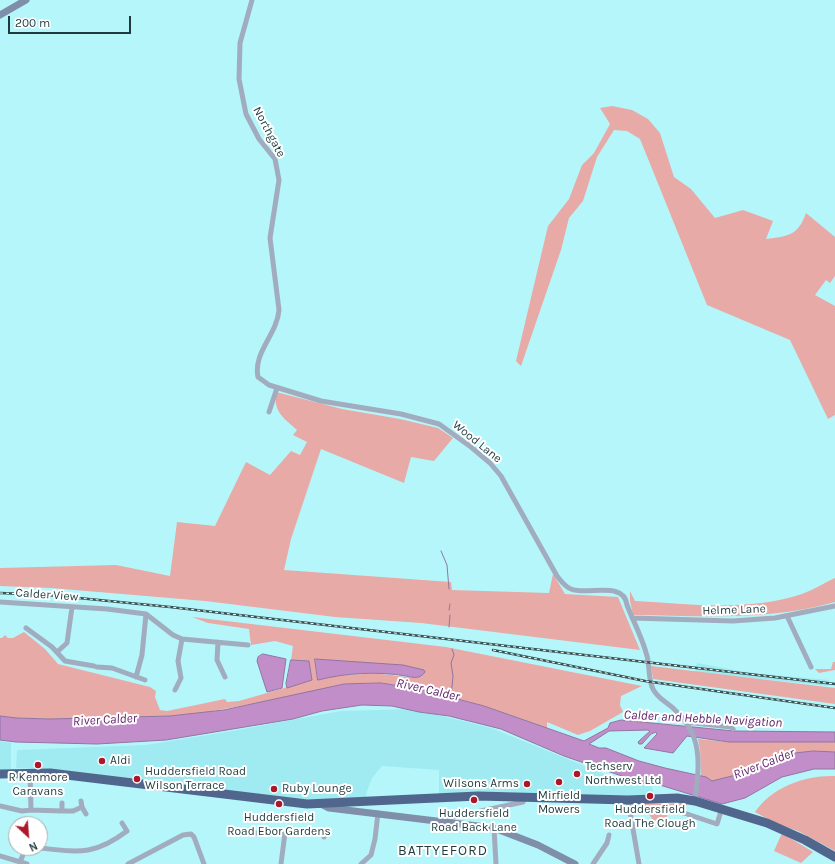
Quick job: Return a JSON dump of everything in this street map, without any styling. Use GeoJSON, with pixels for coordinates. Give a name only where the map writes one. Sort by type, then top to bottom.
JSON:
{"type":"FeatureCollection","features":[{"type":"Feature","properties":{"kind":"highway"},"geometry":{"type":"LineString","coordinates":[[0,774],[30,772],[89,777],[300,803],[321,804],[470,796],[628,800],[677,798],[695,799],[767,823],[805,840],[835,857]]}},
{"type":"Feature","properties":{"kind":"street"},"geometry":{"type":"LineString","coordinates":[[0,15],[26,0]]}},
{"type":"Feature","properties":{"kind":"street","name":"Northgate"},"geometry":{"type":"LineString","coordinates":[[252,0],[240,43],[240,79],[246,114],[259,139],[275,159],[279,180]]}},
{"type":"Feature","properties":{"kind":"street","name":"Wood Lane"},"geometry":{"type":"LineString","coordinates":[[279,180],[270,238],[279,310],[278,321],[260,355],[257,369],[258,377],[263,382],[277,388],[322,401],[401,414],[439,424],[490,463],[501,476],[564,584],[578,591],[608,590],[621,593],[626,599],[647,655],[652,689],[674,708],[687,723],[695,740],[698,751],[695,799]]}},
{"type":"Feature","properties":{"kind":"street"},"geometry":{"type":"LineString","coordinates":[[269,412],[277,388]]}},
{"type":"Feature","properties":{"kind":"street","name":"Calder View"},"geometry":{"type":"LineString","coordinates":[[0,602],[93,608],[146,614]]}},
{"type":"Feature","properties":{"kind":"street","name":"Helme Lane"},"geometry":{"type":"LineString","coordinates":[[632,618],[733,621],[787,616],[835,606]]}},
{"type":"Feature","properties":{"kind":"street"},"geometry":{"type":"LineString","coordinates":[[57,652],[67,643],[72,607]]}},
{"type":"Feature","properties":{"kind":"street"},"geometry":{"type":"LineString","coordinates":[[136,677],[142,655],[146,614]]}},
{"type":"Feature","properties":{"kind":"street"},"geometry":{"type":"LineString","coordinates":[[146,614],[182,639],[248,645]]}},
{"type":"Feature","properties":{"kind":"street"},"geometry":{"type":"LineString","coordinates":[[787,616],[811,667]]}},
{"type":"Feature","properties":{"kind":"street"},"geometry":{"type":"LineString","coordinates":[[26,628],[57,652],[65,661],[112,668],[145,680]]}},
{"type":"Feature","properties":{"kind":"street"},"geometry":{"type":"LineString","coordinates":[[175,690],[181,678],[178,661],[182,639]]}},
{"type":"Feature","properties":{"kind":"street"},"geometry":{"type":"LineString","coordinates":[[218,642],[217,660],[225,677]]}},
{"type":"Feature","properties":{"kind":"street"},"geometry":{"type":"LineString","coordinates":[[687,723],[731,727],[734,729]]}},
{"type":"Feature","properties":{"kind":"street"},"geometry":{"type":"LineString","coordinates":[[30,772],[31,810]]}},
{"type":"Feature","properties":{"kind":"street"},"geometry":{"type":"LineString","coordinates":[[447,822],[448,819],[453,817],[523,802],[525,797]]}},
{"type":"Feature","properties":{"kind":"street"},"geometry":{"type":"LineString","coordinates":[[628,800],[639,864]]}},
{"type":"Feature","properties":{"kind":"street"},"geometry":{"type":"LineString","coordinates":[[81,801],[82,807],[86,814]]}},
{"type":"Feature","properties":{"kind":"street"},"geometry":{"type":"LineString","coordinates":[[62,803],[62,810]]}},
{"type":"Feature","properties":{"kind":"street"},"geometry":{"type":"LineString","coordinates":[[321,804],[329,808],[494,828],[538,845],[575,864]]}},
{"type":"Feature","properties":{"kind":"street"},"geometry":{"type":"LineString","coordinates":[[0,806],[22,811],[73,811],[82,807]]}},
{"type":"Feature","properties":{"kind":"street"},"geometry":{"type":"LineString","coordinates":[[684,813],[717,825],[722,808]]}},
{"type":"Feature","properties":{"kind":"street"},"geometry":{"type":"LineString","coordinates":[[362,864],[371,855],[375,839],[378,813]]}},
{"type":"Feature","properties":{"kind":"street"},"geometry":{"type":"LineString","coordinates":[[48,848],[88,851],[105,844],[127,831],[122,823]]}},
{"type":"Feature","properties":{"kind":"street"},"geometry":{"type":"LineString","coordinates":[[494,828],[496,864]]}},
{"type":"Feature","properties":{"kind":"street"},"geometry":{"type":"LineString","coordinates":[[254,833],[324,833],[324,837]]}},
{"type":"Feature","properties":{"kind":"street"},"geometry":{"type":"LineString","coordinates":[[281,864],[285,833]]}},
{"type":"Feature","properties":{"kind":"street"},"geometry":{"type":"LineString","coordinates":[[128,864],[183,835],[191,834],[194,837],[204,864]]}},
{"type":"Feature","properties":{"kind":"street"},"geometry":{"type":"LineString","coordinates":[[593,864],[607,843],[609,835]]}},
{"type":"Feature","properties":{"kind":"street"},"geometry":{"type":"LineString","coordinates":[[0,856],[27,864]]}},
{"type":"Feature","properties":{"kind":"street"},"geometry":{"type":"LineString","coordinates":[[20,862],[22,856]]}},
{"type":"Feature","properties":{"kind":"shaded area"},"geometry":{"type":"Polygon","coordinates":[[[612,106],[632,110],[648,119],[660,133],[674,177],[691,189],[715,218],[743,210],[773,221],[766,239],[786,236],[796,231],[803,221],[806,213],[835,237],[835,276],[830,283],[826,280],[815,295],[835,306],[835,415],[828,419],[790,340],[707,305],[640,139],[627,131],[614,130],[597,157],[583,201],[569,218],[561,250],[521,366],[516,361],[548,226],[569,199],[582,165],[594,153],[610,124],[600,108],[612,106]]]}},
{"type":"Feature","properties":{"kind":"shaded area"},"geometry":{"type":"Polygon","coordinates":[[[276,392],[342,409],[400,419],[438,428],[453,438],[434,461],[411,457],[404,483],[321,449],[291,539],[284,570],[451,582],[452,590],[549,593],[553,574],[565,594],[618,597],[640,650],[421,623],[335,617],[205,601],[51,588],[0,586],[0,568],[116,565],[170,576],[177,522],[215,526],[246,462],[270,475],[291,451],[300,455],[307,442],[293,435],[297,430],[280,414],[276,405],[276,392]]]}},
{"type":"Feature","properties":{"kind":"shaded area"},"geometry":{"type":"Polygon","coordinates":[[[835,578],[835,602],[810,608],[760,615],[633,615],[630,601],[630,591],[635,601],[698,605],[740,605],[761,603],[781,600],[802,594],[835,578]]]}},
{"type":"Feature","properties":{"kind":"shaded area"},"geometry":{"type":"Polygon","coordinates":[[[192,617],[446,647],[642,686],[621,696],[620,705],[623,712],[590,731],[578,735],[547,722],[547,728],[484,706],[419,689],[381,683],[344,684],[295,696],[202,713],[170,716],[49,719],[0,716],[0,638],[5,635],[8,638],[13,638],[24,632],[45,649],[58,664],[150,687],[156,691],[155,697],[160,710],[167,711],[225,699],[227,702],[239,701],[312,680],[309,661],[291,660],[293,646],[275,641],[251,645],[249,629],[208,623],[192,617]],[[315,659],[318,679],[364,674],[385,674],[412,677],[422,676],[315,659]]]}},
{"type":"Feature","properties":{"kind":"shaded area"},"geometry":{"type":"Polygon","coordinates":[[[833,662],[835,662],[835,670],[819,673],[815,669],[831,669],[833,662]]]}},
{"type":"Feature","properties":{"kind":"shaded area"},"geometry":{"type":"Polygon","coordinates":[[[697,663],[750,673],[829,680],[828,686],[695,672],[697,663]]]}},
{"type":"Feature","properties":{"kind":"shaded area"},"geometry":{"type":"Polygon","coordinates":[[[651,666],[835,688],[835,704],[653,679],[651,666]]]}},
{"type":"Feature","properties":{"kind":"shaded area"},"geometry":{"type":"Polygon","coordinates":[[[413,709],[491,728],[617,779],[621,776],[646,785],[651,784],[654,794],[632,798],[439,794],[439,770],[382,766],[372,778],[366,798],[310,801],[47,769],[16,768],[17,750],[146,745],[341,711],[413,709]]]}},
{"type":"Feature","properties":{"kind":"shaded area"},"geometry":{"type":"Polygon","coordinates":[[[698,739],[729,742],[835,742],[835,752],[809,752],[767,760],[726,780],[712,781],[701,776],[698,739]]]}},
{"type":"Feature","properties":{"kind":"shaded area"},"geometry":{"type":"Polygon","coordinates":[[[0,741],[11,743],[11,771],[0,771],[0,741]]]}},
{"type":"Feature","properties":{"kind":"shaded area"},"geometry":{"type":"Polygon","coordinates":[[[835,776],[835,851],[798,831],[777,824],[755,812],[770,796],[790,784],[812,778],[835,776]]]}},
{"type":"Feature","properties":{"kind":"shaded area"},"geometry":{"type":"Polygon","coordinates":[[[688,803],[683,811],[668,811],[666,821],[653,820],[642,804],[688,803]]]}},
{"type":"Feature","properties":{"kind":"shaded area"},"geometry":{"type":"Polygon","coordinates":[[[782,833],[813,852],[801,863],[774,851],[782,833]]]}},
{"type":"Feature","properties":{"kind":"water"},"geometry":{"type":"Polygon","coordinates":[[[263,654],[286,659],[282,688],[267,692],[257,661],[258,657],[263,654]]]}},
{"type":"Feature","properties":{"kind":"water"},"geometry":{"type":"Polygon","coordinates":[[[315,659],[403,665],[424,670],[425,672],[421,676],[417,677],[395,674],[362,674],[318,680],[315,659]]]}},
{"type":"Feature","properties":{"kind":"water"},"geometry":{"type":"Polygon","coordinates":[[[291,660],[309,661],[312,680],[287,688],[286,684],[291,660]]]}},
{"type":"Feature","properties":{"kind":"water","name":"River Calder"},"geometry":{"type":"Polygon","coordinates":[[[381,683],[419,689],[484,706],[584,741],[608,728],[610,723],[621,720],[734,731],[835,732],[835,742],[729,742],[687,736],[673,753],[644,748],[657,734],[656,732],[651,734],[642,744],[639,744],[638,742],[650,731],[648,730],[609,731],[589,744],[599,748],[606,748],[639,761],[706,777],[712,781],[740,774],[766,761],[795,753],[813,751],[835,752],[835,769],[814,769],[782,777],[745,798],[722,804],[650,782],[645,784],[564,756],[501,729],[449,716],[419,712],[392,706],[362,705],[322,711],[293,719],[166,740],[97,744],[16,742],[0,740],[0,716],[49,719],[170,716],[224,710],[344,684],[381,683]]]}},
{"type":"Feature","properties":{"kind":"waterway"},"geometry":{"type":"LineString","coordinates":[[441,551],[447,565],[449,589]]}},
{"type":"Feature","properties":{"kind":"waterway"},"geometry":{"type":"LineString","coordinates":[[449,610],[450,604]]}},
{"type":"Feature","properties":{"kind":"waterway"},"geometry":{"type":"LineString","coordinates":[[449,627],[450,615]]}},
{"type":"Feature","properties":{"kind":"waterway","name":"River Calder"},"geometry":{"type":"LineString","coordinates":[[451,697],[453,676],[451,663],[454,655],[452,649]]}},
{"type":"Feature","properties":{"kind":"railway"},"geometry":{"type":"LineString","coordinates":[[0,593],[48,595],[170,607],[835,684]]}},
{"type":"Feature","properties":{"kind":"railway"},"geometry":{"type":"LineString","coordinates":[[493,650],[645,681],[835,708]]}},
{"type":"Feature","properties":{"kind":"place","name":"Aldi"},"geometry":{"type":"Point","coordinates":[102,761]}},
{"type":"Feature","properties":{"kind":"place","name":"R Kenmore Caravans"},"geometry":{"type":"Point","coordinates":[38,765]}},
{"type":"Feature","properties":{"kind":"place","name":"Techserv Northwest Ltd"},"geometry":{"type":"Point","coordinates":[577,774]}},
{"type":"Feature","properties":{"kind":"place","name":"Huddersfield Road Wilson Terrace"},"geometry":{"type":"Point","coordinates":[137,779]}},
{"type":"Feature","properties":{"kind":"place","name":"Mirfield Mowers"},"geometry":{"type":"Point","coordinates":[559,782]}},
{"type":"Feature","properties":{"kind":"place","name":"Wilsons Arms"},"geometry":{"type":"Point","coordinates":[527,784]}},
{"type":"Feature","properties":{"kind":"place","name":"Ruby Lounge"},"geometry":{"type":"Point","coordinates":[274,789]}},
{"type":"Feature","properties":{"kind":"place","name":"Huddersfield Road The Clough"},"geometry":{"type":"Point","coordinates":[650,796]}},
{"type":"Feature","properties":{"kind":"place","name":"Huddersfield Road Back Lane"},"geometry":{"type":"Point","coordinates":[474,800]}},
{"type":"Feature","properties":{"kind":"place","name":"Huddersfield Road Ebor Gardens"},"geometry":{"type":"Point","coordinates":[279,804]}},
{"type":"Feature","properties":{"kind":"district","name":"BATTYEFORD"},"geometry":{"type":"Point","coordinates":[443,851]}},
{"type":"Feature","properties":{"kind":"water label","name":"Calder and Hebble Navigation"},"geometry":{"type":"Point","coordinates":[703,719]}}]}
